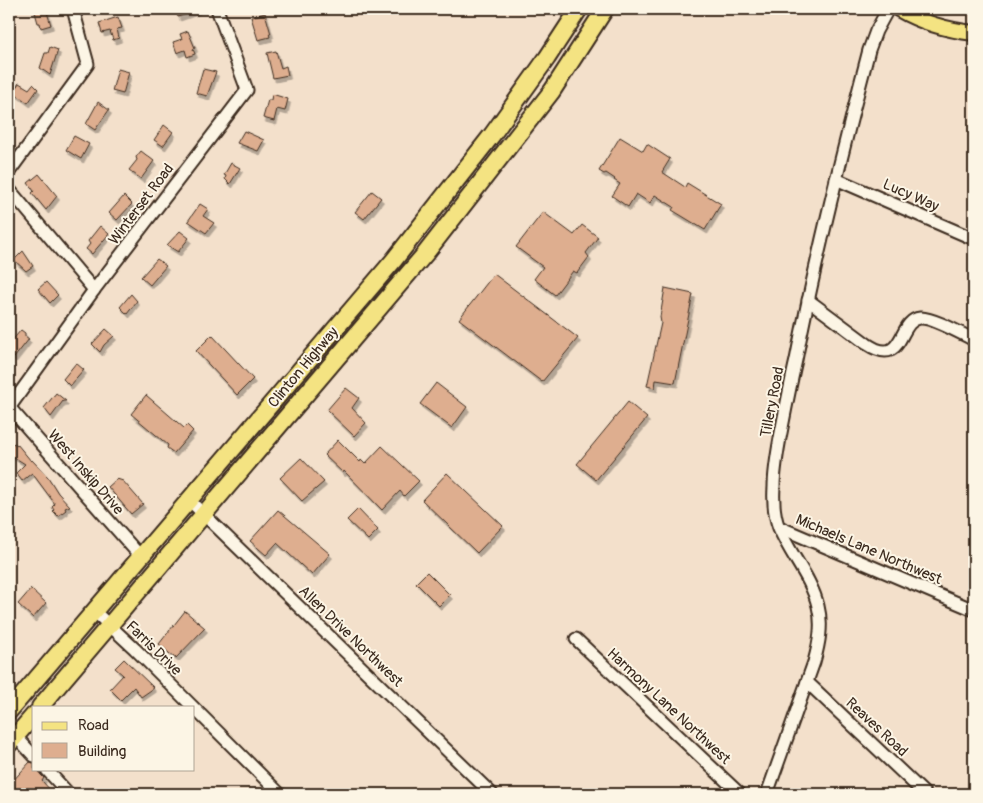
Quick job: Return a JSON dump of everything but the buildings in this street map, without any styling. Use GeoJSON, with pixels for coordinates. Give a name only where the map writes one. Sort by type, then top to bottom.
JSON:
{"type":"FeatureCollection","features":[{"type":"Feature","properties":{"kind":"highway","name":"Clinton Highway"},"geometry":{"type":"LineString","coordinates":[[41,706],[419,262],[552,91],[605,9]]}},
{"type":"Feature","properties":{"kind":"highway","name":"Clinton Highway"},"geometry":{"type":"LineString","coordinates":[[9,711],[394,260],[492,135],[530,83],[576,14]]}},
{"type":"Feature","properties":{"kind":"highway"},"geometry":{"type":"LineString","coordinates":[[576,14],[590,32]]}},
{"type":"Feature","properties":{"kind":"highway"},"geometry":{"type":"LineString","coordinates":[[428,218],[444,230]]}},
{"type":"Feature","properties":{"kind":"highway"},"geometry":{"type":"LineString","coordinates":[[297,374],[311,389]]}},
{"type":"Feature","properties":{"kind":"highway"},"geometry":{"type":"LineString","coordinates":[[11,737],[32,717]]}},
{"type":"Feature","properties":{"kind":"main road"},"geometry":{"type":"LineString","coordinates":[[898,9],[944,28],[974,33]]}},
{"type":"Feature","properties":{"kind":"street"},"geometry":{"type":"LineString","coordinates":[[9,172],[88,64],[74,9]]}},
{"type":"Feature","properties":{"kind":"street","name":"Winterset Road"},"geometry":{"type":"LineString","coordinates":[[9,407],[94,290],[247,90],[217,9]]}},
{"type":"Feature","properties":{"kind":"street","name":"Tillery Road"},"geometry":{"type":"LineString","coordinates":[[767,794],[807,682],[818,646],[820,631],[819,608],[810,583],[786,543],[775,515],[775,471],[808,300],[836,179],[869,50],[888,9]]}},
{"type":"Feature","properties":{"kind":"street","name":"Lucy Way"},"geometry":{"type":"LineString","coordinates":[[836,179],[974,239]]}},
{"type":"Feature","properties":{"kind":"street"},"geometry":{"type":"LineString","coordinates":[[9,189],[94,290]]}},
{"type":"Feature","properties":{"kind":"street"},"geometry":{"type":"LineString","coordinates":[[808,300],[867,344],[883,351],[891,350],[898,344],[912,321],[918,318],[934,321],[974,340]]}},
{"type":"Feature","properties":{"kind":"street","name":"West Inskip Drive"},"geometry":{"type":"LineString","coordinates":[[9,407],[140,557]]}},
{"type":"Feature","properties":{"kind":"street","name":"Allen Drive Northwest"},"geometry":{"type":"LineString","coordinates":[[189,500],[492,794]]}},
{"type":"Feature","properties":{"kind":"street","name":"Michaels Lane Northwest"},"geometry":{"type":"LineString","coordinates":[[779,528],[974,610]]}},
{"type":"Feature","properties":{"kind":"street","name":"Farris Drive"},"geometry":{"type":"LineString","coordinates":[[94,611],[192,706]]}},
{"type":"Feature","properties":{"kind":"street","name":"Harmony Lane Northwest"},"geometry":{"type":"LineString","coordinates":[[576,639],[740,794]]}},
{"type":"Feature","properties":{"kind":"street","name":"Reaves Road"},"geometry":{"type":"LineString","coordinates":[[807,682],[925,794]]}},
{"type":"Feature","properties":{"kind":"street","name":"Farris Drive"},"geometry":{"type":"LineString","coordinates":[[195,709],[280,794]]}},
{"type":"Feature","properties":{"kind":"street"},"geometry":{"type":"LineString","coordinates":[[11,737],[32,754]]}},
{"type":"Feature","properties":{"kind":"street"},"geometry":{"type":"LineString","coordinates":[[47,770],[69,794]]}}]}
